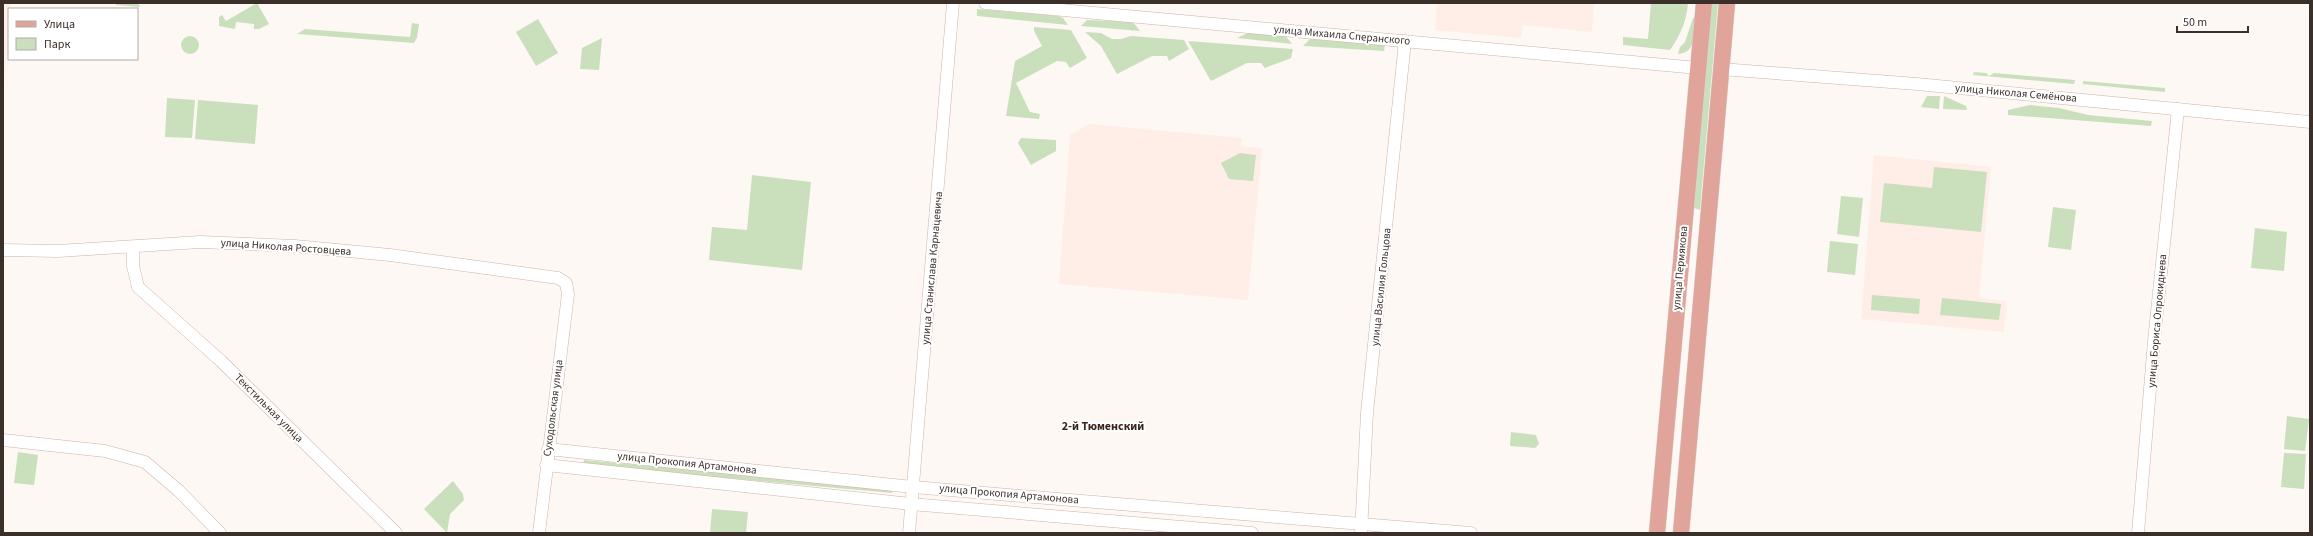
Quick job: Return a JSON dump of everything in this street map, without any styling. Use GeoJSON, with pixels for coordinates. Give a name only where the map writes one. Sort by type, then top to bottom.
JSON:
{"type":"FeatureCollection","features":[{"type":"Feature","properties":{"kind":"main road","name":"улица Пермякова"},"geometry":{"type":"LineString","coordinates":[[1657,533],[1704,3]]}},
{"type":"Feature","properties":{"kind":"main road"},"geometry":{"type":"LineString","coordinates":[[1681,533],[1727,3]]}},
{"type":"Feature","properties":{"kind":"street","name":"улица Станислава Карнацевича"},"geometry":{"type":"LineString","coordinates":[[909,533],[953,3]]}},
{"type":"Feature","properties":{"kind":"street","name":"улица Михаила Сперанского"},"geometry":{"type":"LineString","coordinates":[[985,3],[1698,68]]}},
{"type":"Feature","properties":{"kind":"street","name":"улица Василия Гольцова"},"geometry":{"type":"LineString","coordinates":[[1361,528],[1367,413],[1405,41]]}},
{"type":"Feature","properties":{"kind":"street","name":"улица Николая Семёнова"},"geometry":{"type":"LineString","coordinates":[[1721,69],[1917,84],[2310,122]]}},
{"type":"Feature","properties":{"kind":"street","name":"улица Бориса Опрокиднева"},"geometry":{"type":"LineString","coordinates":[[2138,533],[2154,341],[2178,110]]}},
{"type":"Feature","properties":{"kind":"street","name":"улица Николая Ростовцева"},"geometry":{"type":"LineString","coordinates":[[3,250],[40,252],[200,242],[295,246],[544,275],[558,278],[566,283]]}},
{"type":"Feature","properties":{"kind":"street","name":"Текстильная улица"},"geometry":{"type":"LineString","coordinates":[[133,247],[133,266],[138,287],[222,361],[396,533]]}},
{"type":"Feature","properties":{"kind":"street","name":"Суходольская улица"},"geometry":{"type":"LineString","coordinates":[[539,533],[546,465],[568,294],[566,283]]}},
{"type":"Feature","properties":{"kind":"street"},"geometry":{"type":"LineString","coordinates":[[3,440],[105,452],[145,462],[179,491],[220,533]]}},
{"type":"Feature","properties":{"kind":"street","name":"улица Прокопия Артамонова"},"geometry":{"type":"LineString","coordinates":[[548,449],[913,487],[1361,528],[1471,533]]}},
{"type":"Feature","properties":{"kind":"street","name":"улица Прокопия Артамонова"},"geometry":{"type":"LineString","coordinates":[[546,465],[911,504],[1252,533]]}},
{"type":"Feature","properties":{"kind":"shaded area"},"geometry":{"type":"Polygon","coordinates":[[[3,3],[11,3],[11,8],[8,8],[8,38],[3,96],[3,3]]]}},
{"type":"Feature","properties":{"kind":"shaded area"},"geometry":{"type":"Polygon","coordinates":[[[1437,3],[1594,3],[1592,32],[1523,25],[1521,38],[1435,30],[1437,3]]]}},
{"type":"Feature","properties":{"kind":"shaded area"},"geometry":{"type":"Polygon","coordinates":[[[1089,124],[1242,138],[1241,146],[1262,148],[1248,300],[1059,284],[1070,135],[1089,124]]]}},
{"type":"Feature","properties":{"kind":"shaded area"},"geometry":{"type":"Polygon","coordinates":[[[1874,155],[1991,167],[1979,298],[2007,301],[2004,332],[1861,319],[1874,155]]]}},
{"type":"Feature","properties":{"kind":"green space"},"geometry":{"type":"Polygon","coordinates":[[[116,3],[138,3],[140,7],[116,5],[116,3]]]}},
{"type":"Feature","properties":{"kind":"green space"},"geometry":{"type":"Polygon","coordinates":[[[257,3],[269,24],[259,29],[254,29],[254,24],[236,22],[235,29],[219,26],[219,17],[222,15],[226,21],[257,3]]]}},
{"type":"Feature","properties":{"kind":"green space"},"geometry":{"type":"Polygon","coordinates":[[[1651,3],[1688,3],[1682,28],[1670,50],[1623,45],[1623,37],[1648,39],[1651,3]]]}},
{"type":"Feature","properties":{"kind":"green space"},"geometry":{"type":"Polygon","coordinates":[[[1712,3],[1718,3],[1700,210],[1694,208],[1712,3]]]}},
{"type":"Feature","properties":{"kind":"green space"},"geometry":{"type":"Polygon","coordinates":[[[977,9],[1058,16],[1063,18],[1068,25],[977,16],[977,9]]]}},
{"type":"Feature","properties":{"kind":"green space"},"geometry":{"type":"Polygon","coordinates":[[[1693,18],[1695,18],[1695,29],[1691,46],[1689,50],[1678,54],[1680,47],[1685,42],[1693,18]]]}},
{"type":"Feature","properties":{"kind":"green space"},"geometry":{"type":"Polygon","coordinates":[[[538,19],[558,53],[536,66],[516,32],[538,19]]]}},
{"type":"Feature","properties":{"kind":"green space"},"geometry":{"type":"Polygon","coordinates":[[[1087,20],[1133,22],[1140,31],[1081,26],[1087,20]]]}},
{"type":"Feature","properties":{"kind":"green space"},"geometry":{"type":"Polygon","coordinates":[[[412,23],[419,24],[417,38],[414,43],[297,34],[305,29],[410,37],[412,23]]]}},
{"type":"Feature","properties":{"kind":"green space"},"geometry":{"type":"Polygon","coordinates":[[[1034,27],[1071,30],[1087,58],[1070,68],[1066,62],[1057,61],[1016,83],[1030,112],[1040,114],[1039,119],[1006,116],[1015,61],[1042,46],[1034,31],[1034,27]]]}},
{"type":"Feature","properties":{"kind":"green space"},"geometry":{"type":"Polygon","coordinates":[[[1085,32],[1101,33],[1112,39],[1121,39],[1131,36],[1184,40],[1189,49],[1169,61],[1167,56],[1152,56],[1117,74],[1101,46],[1085,32]]]}},
{"type":"Feature","properties":{"kind":"green space"},"geometry":{"type":"Polygon","coordinates":[[[1248,33],[1285,35],[1292,44],[1237,38],[1248,33]]]}},
{"type":"Feature","properties":{"kind":"green space"},"geometry":{"type":"Polygon","coordinates":[[[190,36],[196,39],[199,45],[196,51],[190,54],[184,51],[181,45],[184,39],[190,36]]]}},
{"type":"Feature","properties":{"kind":"green space"},"geometry":{"type":"Polygon","coordinates":[[[602,38],[599,70],[580,69],[582,48],[602,38]]]}},
{"type":"Feature","properties":{"kind":"green space"},"geometry":{"type":"Polygon","coordinates":[[[1310,39],[1385,45],[1384,51],[1303,46],[1310,39]]]}},
{"type":"Feature","properties":{"kind":"green space"},"geometry":{"type":"Polygon","coordinates":[[[1188,41],[1293,49],[1291,58],[1284,61],[1265,68],[1261,63],[1247,63],[1211,81],[1188,41]]]}},
{"type":"Feature","properties":{"kind":"green space"},"geometry":{"type":"Polygon","coordinates":[[[1974,72],[1986,73],[1989,76],[1994,73],[2075,80],[2074,84],[1973,75],[1974,72]]]}},
{"type":"Feature","properties":{"kind":"green space"},"geometry":{"type":"Polygon","coordinates":[[[2083,81],[2165,88],[2165,92],[2083,84],[2083,81]]]}},
{"type":"Feature","properties":{"kind":"green space"},"geometry":{"type":"Polygon","coordinates":[[[1927,96],[1940,96],[1939,109],[1921,107],[1927,96]]]}},
{"type":"Feature","properties":{"kind":"green space"},"geometry":{"type":"Polygon","coordinates":[[[1944,96],[1966,106],[1967,110],[1943,109],[1944,96]]]}},
{"type":"Feature","properties":{"kind":"green space"},"geometry":{"type":"Polygon","coordinates":[[[167,98],[195,100],[192,138],[165,137],[167,98]]]}},
{"type":"Feature","properties":{"kind":"green space"},"geometry":{"type":"Polygon","coordinates":[[[198,100],[258,105],[255,144],[195,139],[198,100]]]}},
{"type":"Feature","properties":{"kind":"green space"},"geometry":{"type":"Polygon","coordinates":[[[2030,105],[2059,108],[2088,115],[2152,121],[2151,126],[2008,115],[2008,110],[2030,105]]]}},
{"type":"Feature","properties":{"kind":"green space"},"geometry":{"type":"Polygon","coordinates":[[[1021,138],[1056,140],[1056,151],[1031,165],[1018,143],[1021,138]]]}},
{"type":"Feature","properties":{"kind":"green space"},"geometry":{"type":"Polygon","coordinates":[[[1240,153],[1256,155],[1253,181],[1229,179],[1221,163],[1240,153]]]}},
{"type":"Feature","properties":{"kind":"green space"},"geometry":{"type":"Polygon","coordinates":[[[1934,167],[1987,172],[1981,232],[1880,222],[1884,183],[1932,188],[1934,167]]]}},
{"type":"Feature","properties":{"kind":"green space"},"geometry":{"type":"Polygon","coordinates":[[[752,175],[811,182],[802,270],[709,260],[712,227],[747,230],[752,175]]]}},
{"type":"Feature","properties":{"kind":"green space"},"geometry":{"type":"Polygon","coordinates":[[[1841,196],[1863,198],[1859,237],[1837,234],[1841,196]]]}},
{"type":"Feature","properties":{"kind":"green space"},"geometry":{"type":"Polygon","coordinates":[[[2053,207],[2076,210],[2071,250],[2048,247],[2053,207]]]}},
{"type":"Feature","properties":{"kind":"green space"},"geometry":{"type":"Polygon","coordinates":[[[2255,228],[2287,232],[2284,271],[2251,268],[2255,228]]]}},
{"type":"Feature","properties":{"kind":"green space"},"geometry":{"type":"Polygon","coordinates":[[[1830,241],[1858,244],[1855,275],[1827,272],[1830,241]]]}},
{"type":"Feature","properties":{"kind":"green space"},"geometry":{"type":"Polygon","coordinates":[[[1872,295],[1920,299],[1919,314],[1871,310],[1872,295]]]}},
{"type":"Feature","properties":{"kind":"green space"},"geometry":{"type":"Polygon","coordinates":[[[1942,298],[2001,304],[1999,320],[1940,315],[1942,298]]]}},
{"type":"Feature","properties":{"kind":"green space"},"geometry":{"type":"Polygon","coordinates":[[[2287,416],[2309,419],[2305,451],[2284,449],[2287,416]]]}},
{"type":"Feature","properties":{"kind":"green space"},"geometry":{"type":"Polygon","coordinates":[[[1511,432],[1536,435],[1539,444],[1535,448],[1510,446],[1511,432]]]}},
{"type":"Feature","properties":{"kind":"green space"},"geometry":{"type":"Polygon","coordinates":[[[18,452],[38,455],[34,485],[14,483],[18,452]]]}},
{"type":"Feature","properties":{"kind":"green space"},"geometry":{"type":"Polygon","coordinates":[[[2284,453],[2306,454],[2304,489],[2281,487],[2284,453]]]}},
{"type":"Feature","properties":{"kind":"green space"},"geometry":{"type":"Polygon","coordinates":[[[584,460],[892,488],[892,493],[583,465],[584,460]]]}},
{"type":"Feature","properties":{"kind":"green space"},"geometry":{"type":"Polygon","coordinates":[[[453,481],[463,494],[464,500],[450,514],[447,533],[424,509],[453,481]]]}},
{"type":"Feature","properties":{"kind":"green space"},"geometry":{"type":"Polygon","coordinates":[[[712,509],[748,512],[746,533],[710,533],[712,509]]]}},
{"type":"Feature","properties":{"kind":"district","name":"2-й Тюменский"},"geometry":{"type":"Point","coordinates":[1103,426]}}]}
